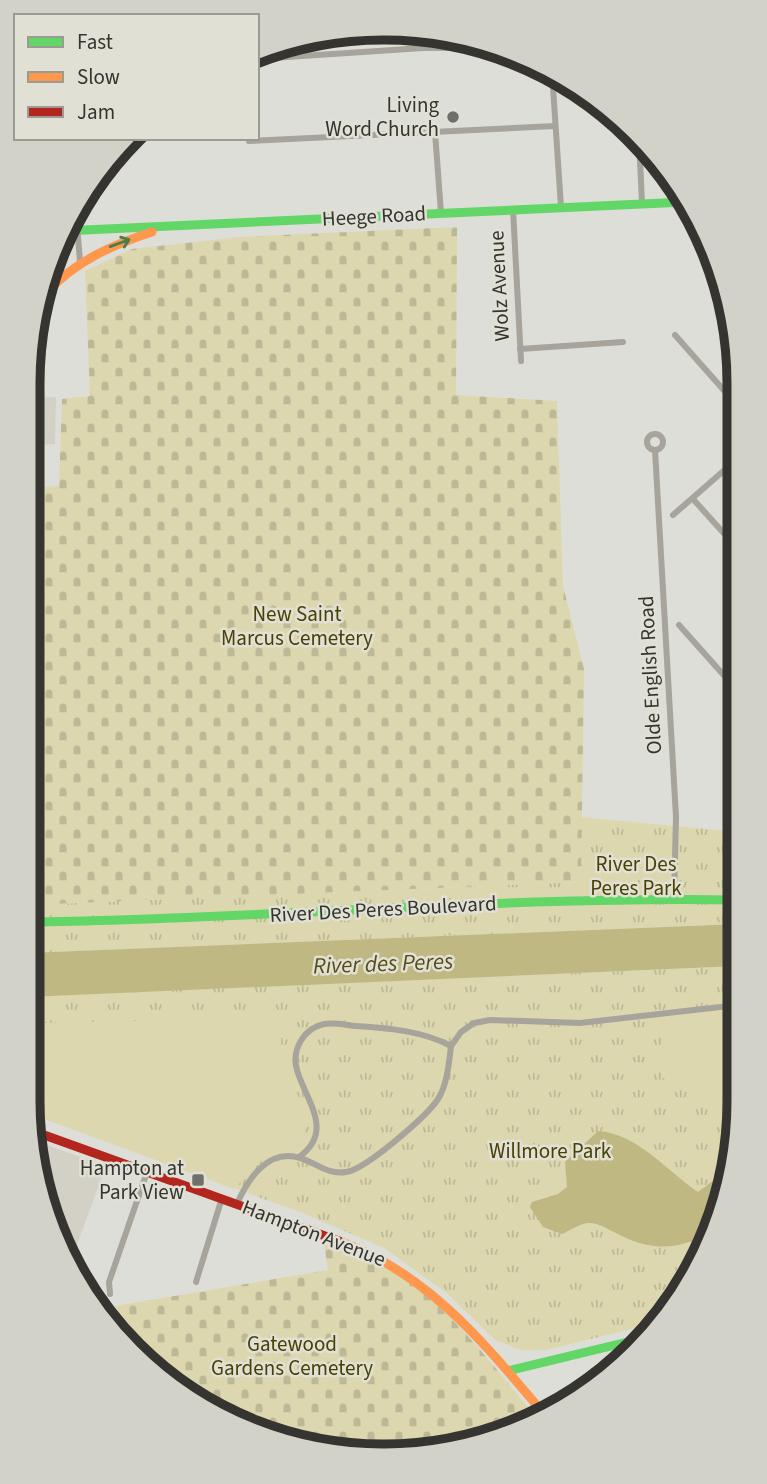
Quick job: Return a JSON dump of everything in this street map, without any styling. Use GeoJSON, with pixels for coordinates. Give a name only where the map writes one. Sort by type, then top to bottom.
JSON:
{"type":"FeatureCollection","features":[{"type":"Feature","properties":{"kind":"main road","name":"Heege Road"},"geometry":{"type":"LineString","coordinates":[[79,231],[157,230],[675,202]]}},
{"type":"Feature","properties":{"kind":"main road"},"geometry":{"type":"LineString","coordinates":[[55,285],[80,262],[118,243],[157,230]]}},
{"type":"Feature","properties":{"kind":"main road","name":"River Des Peres Boulevard"},"geometry":{"type":"LineString","coordinates":[[40,922],[674,898],[727,900]]}},
{"type":"Feature","properties":{"kind":"main road","name":"Hampton Avenue"},"geometry":{"type":"LineString","coordinates":[[42,1134],[362,1249],[397,1265],[445,1303],[538,1407]]}},
{"type":"Feature","properties":{"kind":"main road"},"geometry":{"type":"LineString","coordinates":[[508,1371],[627,1342]]}},
{"type":"Feature","properties":{"kind":"street"},"geometry":{"type":"LineString","coordinates":[[423,48],[429,43]]}},
{"type":"Feature","properties":{"kind":"street"},"geometry":{"type":"LineString","coordinates":[[274,58],[454,48]]}},
{"type":"Feature","properties":{"kind":"street"},"geometry":{"type":"LineString","coordinates":[[284,57],[288,54]]}},
{"type":"Feature","properties":{"kind":"street"},"geometry":{"type":"LineString","coordinates":[[553,85],[561,207]]}},
{"type":"Feature","properties":{"kind":"street"},"geometry":{"type":"LineString","coordinates":[[249,141],[555,126]]}},
{"type":"Feature","properties":{"kind":"street"},"geometry":{"type":"LineString","coordinates":[[435,132],[441,213]]}},
{"type":"Feature","properties":{"kind":"street"},"geometry":{"type":"LineString","coordinates":[[640,155],[642,203]]}},
{"type":"Feature","properties":{"kind":"street","name":"Wolz Avenue"},"geometry":{"type":"LineString","coordinates":[[513,209],[521,361]]}},
{"type":"Feature","properties":{"kind":"street"},"geometry":{"type":"LineString","coordinates":[[78,227],[80,262]]}},
{"type":"Feature","properties":{"kind":"street"},"geometry":{"type":"LineString","coordinates":[[675,335],[727,394]]}},
{"type":"Feature","properties":{"kind":"street"},"geometry":{"type":"LineString","coordinates":[[520,349],[623,342]]}},
{"type":"Feature","properties":{"kind":"street","name":"Olde English Road"},"geometry":{"type":"LineString","coordinates":[[655,450],[676,817],[674,898]]}},
{"type":"Feature","properties":{"kind":"street"},"geometry":{"type":"LineString","coordinates":[[673,515],[727,468]]}},
{"type":"Feature","properties":{"kind":"street"},"geometry":{"type":"LineString","coordinates":[[693,499],[727,537]]}},
{"type":"Feature","properties":{"kind":"street"},"geometry":{"type":"LineString","coordinates":[[679,625],[727,679]]}},
{"type":"Feature","properties":{"kind":"street"},"geometry":{"type":"LineString","coordinates":[[237,1204],[254,1174],[265,1163],[278,1157],[299,1157],[328,1171],[340,1173],[358,1169],[439,1097],[451,1046],[461,1032],[474,1023],[490,1020],[580,1023],[727,1006]]}},
{"type":"Feature","properties":{"kind":"street"},"geometry":{"type":"LineString","coordinates":[[299,1157],[310,1149],[316,1134],[315,1114],[295,1060],[296,1049],[311,1029],[325,1024],[402,1030],[451,1046]]}},
{"type":"Feature","properties":{"kind":"street"},"geometry":{"type":"LineString","coordinates":[[110,1294],[109,1282],[147,1172]]}},
{"type":"Feature","properties":{"kind":"street"},"geometry":{"type":"LineString","coordinates":[[196,1282],[222,1198]]}},
{"type":"Feature","properties":{"kind":"shaded area"},"geometry":{"type":"Polygon","coordinates":[[[56,397],[55,444],[40,445],[40,398],[56,397]]]}},
{"type":"Feature","properties":{"kind":"shaded area"},"geometry":{"type":"Polygon","coordinates":[[[43,1144],[106,1166],[75,1250],[58,1211],[43,1144]]]}},
{"type":"Feature","properties":{"kind":"green space","name":"New Saint Marcus Cemetery"},"geometry":{"type":"Polygon","coordinates":[[[457,227],[456,395],[557,401],[563,586],[584,669],[581,882],[40,905],[40,487],[59,486],[62,399],[90,396],[85,271],[132,249],[240,237],[457,227]]]}},
{"type":"Feature","properties":{"kind":"green space","name":"River Des Peres Park"},"geometry":{"type":"Polygon","coordinates":[[[580,817],[727,831],[727,924],[40,953],[40,905],[581,882],[580,817]]]}},
{"type":"Feature","properties":{"kind":"green space","name":"Willmore Park"},"geometry":{"type":"Polygon","coordinates":[[[727,966],[726,1123],[720,1167],[709,1211],[681,1272],[643,1326],[546,1350],[520,1350],[495,1340],[448,1294],[384,1248],[305,1214],[41,1118],[40,1032],[44,996],[727,966]]]}},
{"type":"Feature","properties":{"kind":"green space"},"geometry":{"type":"Polygon","coordinates":[[[727,1016],[727,1105],[661,1077],[663,1022],[727,1016]]]}},
{"type":"Feature","properties":{"kind":"green space"},"geometry":{"type":"Polygon","coordinates":[[[282,1018],[282,1056],[305,1112],[304,1134],[298,1147],[263,1159],[234,1189],[41,1118],[42,1023],[282,1018]]]}},
{"type":"Feature","properties":{"kind":"green space","name":"Gatewood Gardens Cemetery"},"geometry":{"type":"Polygon","coordinates":[[[324,1244],[389,1270],[411,1284],[432,1300],[469,1337],[530,1410],[494,1426],[428,1441],[361,1443],[295,1432],[252,1418],[193,1386],[157,1359],[109,1307],[328,1270],[324,1244]]]}},
{"type":"Feature","properties":{"kind":"water","name":"River des Peres"},"geometry":{"type":"Polygon","coordinates":[[[727,924],[727,966],[40,996],[40,953],[727,924]]]}},
{"type":"Feature","properties":{"kind":"water"},"geometry":{"type":"Polygon","coordinates":[[[598,1131],[612,1133],[639,1146],[698,1192],[718,1177],[709,1211],[697,1239],[673,1246],[650,1245],[639,1243],[595,1223],[582,1225],[562,1234],[543,1227],[530,1207],[532,1202],[558,1194],[567,1187],[565,1162],[598,1131]]]}},
{"type":"Feature","properties":{"kind":"traffic: fast"},"geometry":{"type":"LineString","coordinates":[[77,230],[675,202]]}},
{"type":"Feature","properties":{"kind":"traffic: fast"},"geometry":{"type":"LineString","coordinates":[[40,922],[560,901],[727,900]]}},
{"type":"Feature","properties":{"kind":"traffic: fast"},"geometry":{"type":"LineString","coordinates":[[508,1371],[627,1342]]}},
{"type":"Feature","properties":{"kind":"traffic: slow"},"geometry":{"type":"LineString","coordinates":[[55,284],[95,255],[152,232]]}},
{"type":"Feature","properties":{"kind":"traffic: slow"},"geometry":{"type":"LineString","coordinates":[[339,1241],[371,1255],[427,1291],[477,1337],[538,1407]]}},
{"type":"Feature","properties":{"kind":"traffic: jam"},"geometry":{"type":"LineString","coordinates":[[42,1134],[339,1241]]}},
{"type":"Feature","properties":{"kind":"place","name":"Living Word Church"},"geometry":{"type":"Point","coordinates":[453,117]}},
{"type":"Feature","properties":{"kind":"place","name":"Hampton at Park View"},"geometry":{"type":"Point","coordinates":[198,1180]}}]}
